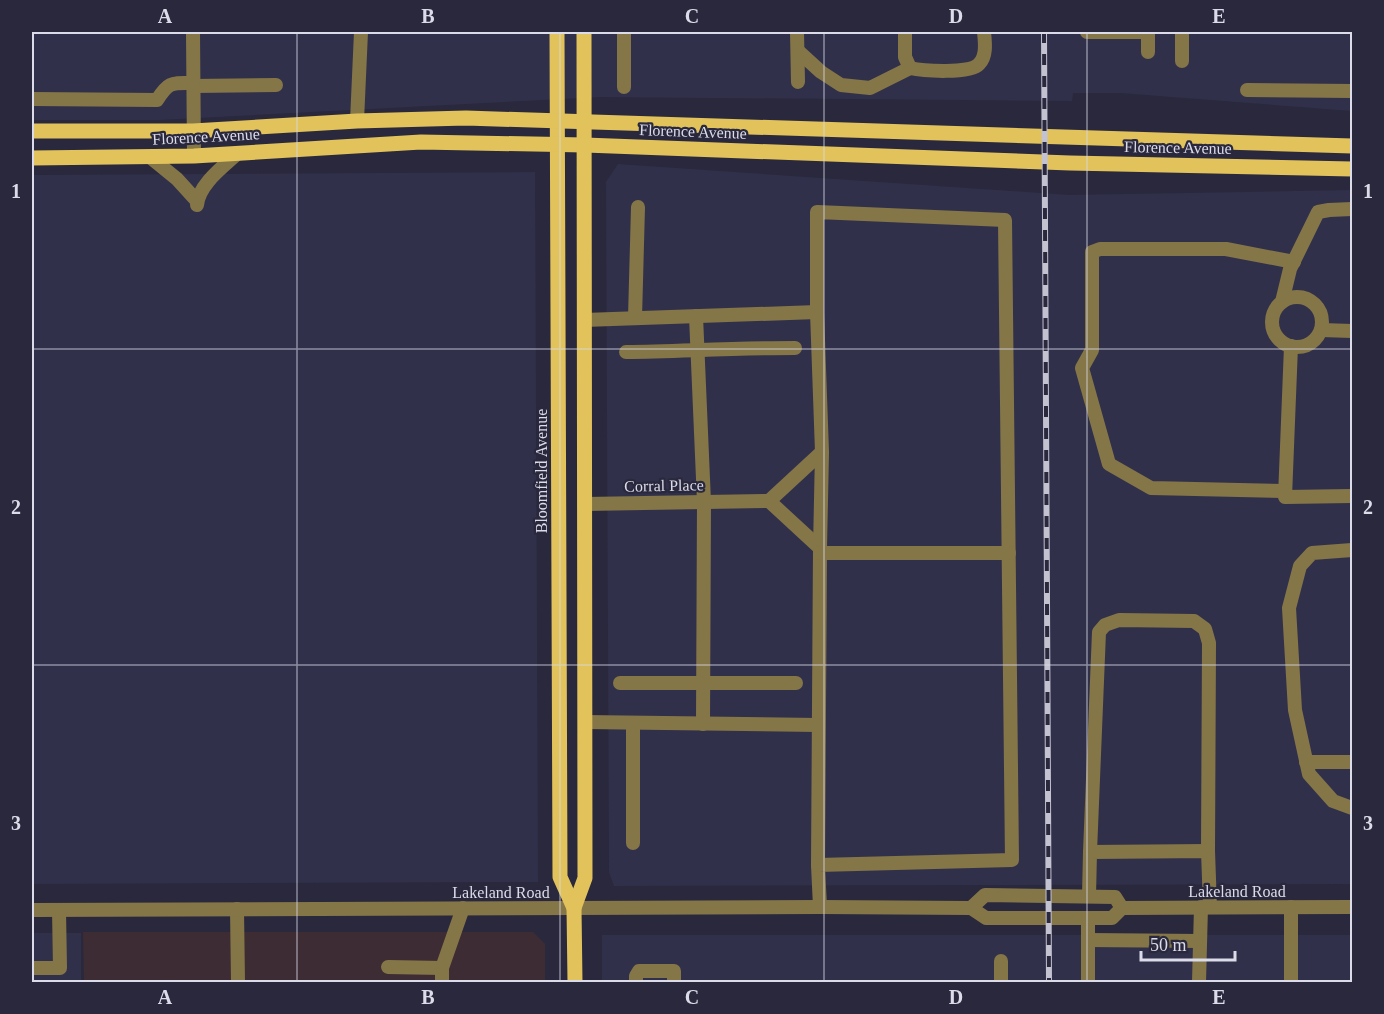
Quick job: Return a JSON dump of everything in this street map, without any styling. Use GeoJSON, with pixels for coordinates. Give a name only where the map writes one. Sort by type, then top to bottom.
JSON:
{"type":"FeatureCollection","features":[{"type":"Feature","properties":{"kind":"main road","name":"Bloomfield Avenue"},"geometry":{"type":"LineString","coordinates":[[557,32],[560,877],[574,908]]}},
{"type":"Feature","properties":{"kind":"main road","name":"Bloomfield Avenue"},"geometry":{"type":"LineString","coordinates":[[572,981],[574,908],[585,878],[584,32]]}},
{"type":"Feature","properties":{"kind":"main road","name":"Florence Avenue"},"geometry":{"type":"LineString","coordinates":[[32,131],[193,131],[357,121],[466,118],[1353,146]]}},
{"type":"Feature","properties":{"kind":"main road"},"geometry":{"type":"LineString","coordinates":[[344,147],[351,142],[357,121]]}},
{"type":"Feature","properties":{"kind":"main road","name":"Florence Avenue"},"geometry":{"type":"LineString","coordinates":[[32,158],[194,156],[421,142],[585,145],[1070,163],[1353,169]]}},
{"type":"Feature","properties":{"kind":"main road","name":"Corral Place"},"geometry":{"type":"LineString","coordinates":[[558,504],[585,504]]}},
{"type":"Feature","properties":{"kind":"street"},"geometry":{"type":"LineString","coordinates":[[193,32],[194,156]]}},
{"type":"Feature","properties":{"kind":"street"},"geometry":{"type":"LineString","coordinates":[[357,121],[361,32]]}},
{"type":"Feature","properties":{"kind":"street"},"geometry":{"type":"LineString","coordinates":[[624,32],[624,87]]}},
{"type":"Feature","properties":{"kind":"street"},"geometry":{"type":"LineString","coordinates":[[797,32],[798,82]]}},
{"type":"Feature","properties":{"kind":"street"},"geometry":{"type":"LineString","coordinates":[[905,32],[905,57],[910,68]]}},
{"type":"Feature","properties":{"kind":"street"},"geometry":{"type":"LineString","coordinates":[[798,51],[821,72],[841,85],[870,88],[910,68],[922,71],[969,69],[979,64],[985,52],[984,32]]}},
{"type":"Feature","properties":{"kind":"street"},"geometry":{"type":"LineString","coordinates":[[1087,32],[1148,32],[1148,52]]}},
{"type":"Feature","properties":{"kind":"street"},"geometry":{"type":"LineString","coordinates":[[1182,32],[1182,61]]}},
{"type":"Feature","properties":{"kind":"street"},"geometry":{"type":"LineString","coordinates":[[32,99],[157,100],[165,87],[172,83],[276,85]]}},
{"type":"Feature","properties":{"kind":"street"},"geometry":{"type":"LineString","coordinates":[[1247,90],[1353,91]]}},
{"type":"Feature","properties":{"kind":"street"},"geometry":{"type":"LineString","coordinates":[[150,157],[177,179],[197,203],[207,183],[238,153]]}},
{"type":"Feature","properties":{"kind":"street"},"geometry":{"type":"LineString","coordinates":[[635,318],[638,207]]}},
{"type":"Feature","properties":{"kind":"street"},"geometry":{"type":"LineString","coordinates":[[1282,302],[1293,262],[1318,213],[1353,209]]}},
{"type":"Feature","properties":{"kind":"street"},"geometry":{"type":"LineString","coordinates":[[818,865],[1012,860],[1005,220],[817,212],[817,312],[822,452],[818,725],[818,865],[820,907]]}},
{"type":"Feature","properties":{"kind":"street"},"geometry":{"type":"LineString","coordinates":[[1285,491],[1151,488],[1109,464],[1082,368],[1092,350],[1092,252],[1100,249],[1226,249],[1293,262]]}},
{"type":"Feature","properties":{"kind":"street"},"geometry":{"type":"LineString","coordinates":[[1294,297],[1310,301],[1320,314],[1320,330],[1311,343],[1291,346],[1280,341],[1272,327],[1274,311],[1282,302],[1294,297]]}},
{"type":"Feature","properties":{"kind":"street"},"geometry":{"type":"LineString","coordinates":[[584,320],[817,312]]}},
{"type":"Feature","properties":{"kind":"street"},"geometry":{"type":"LineString","coordinates":[[696,316],[704,502],[703,724]]}},
{"type":"Feature","properties":{"kind":"street"},"geometry":{"type":"LineString","coordinates":[[1320,330],[1353,331]]}},
{"type":"Feature","properties":{"kind":"street"},"geometry":{"type":"LineString","coordinates":[[1291,346],[1285,497],[1353,496]]}},
{"type":"Feature","properties":{"kind":"street"},"geometry":{"type":"LineString","coordinates":[[626,352],[795,348]]}},
{"type":"Feature","properties":{"kind":"street"},"geometry":{"type":"LineString","coordinates":[[822,452],[769,501],[820,550],[1009,553]]}},
{"type":"Feature","properties":{"kind":"street","name":"Corral Place"},"geometry":{"type":"LineString","coordinates":[[585,504],[769,501]]}},
{"type":"Feature","properties":{"kind":"street"},"geometry":{"type":"LineString","coordinates":[[1353,550],[1312,553],[1300,566],[1289,608],[1295,710],[1309,774],[1333,801],[1353,808]]}},
{"type":"Feature","properties":{"kind":"street"},"geometry":{"type":"LineString","coordinates":[[1089,896],[1099,632],[1105,625],[1119,620],[1194,621],[1205,629],[1209,643],[1208,851],[1206,907],[1200,941],[1199,982]]}},
{"type":"Feature","properties":{"kind":"street"},"geometry":{"type":"LineString","coordinates":[[620,683],[796,683]]}},
{"type":"Feature","properties":{"kind":"street"},"geometry":{"type":"LineString","coordinates":[[585,722],[818,725]]}},
{"type":"Feature","properties":{"kind":"street"},"geometry":{"type":"LineString","coordinates":[[633,723],[633,843]]}},
{"type":"Feature","properties":{"kind":"street"},"geometry":{"type":"LineString","coordinates":[[1306,762],[1353,762]]}},
{"type":"Feature","properties":{"kind":"street"},"geometry":{"type":"LineString","coordinates":[[1090,852],[1208,851]]}},
{"type":"Feature","properties":{"kind":"street","name":"Lakeland Road"},"geometry":{"type":"LineString","coordinates":[[971,908],[985,895],[1115,897],[1122,908]]}},
{"type":"Feature","properties":{"kind":"street"},"geometry":{"type":"LineString","coordinates":[[1291,907],[1291,982]]}},
{"type":"Feature","properties":{"kind":"street","name":"Lakeland Road"},"geometry":{"type":"LineString","coordinates":[[32,910],[971,908],[986,918],[1112,918],[1122,908],[1353,907]]}},
{"type":"Feature","properties":{"kind":"street"},"geometry":{"type":"LineString","coordinates":[[441,982],[442,968],[463,908]]}},
{"type":"Feature","properties":{"kind":"street"},"geometry":{"type":"LineString","coordinates":[[237,909],[238,982]]}},
{"type":"Feature","properties":{"kind":"street"},"geometry":{"type":"LineString","coordinates":[[32,969],[61,975],[59,910]]}},
{"type":"Feature","properties":{"kind":"street"},"geometry":{"type":"LineString","coordinates":[[1088,918],[1088,982]]}},
{"type":"Feature","properties":{"kind":"street"},"geometry":{"type":"LineString","coordinates":[[1088,940],[1200,941]]}},
{"type":"Feature","properties":{"kind":"street"},"geometry":{"type":"LineString","coordinates":[[1001,961],[1001,982]]}},
{"type":"Feature","properties":{"kind":"street"},"geometry":{"type":"LineString","coordinates":[[388,967],[442,968]]}},
{"type":"Feature","properties":{"kind":"street"},"geometry":{"type":"LineString","coordinates":[[636,982],[639,971],[674,970],[674,982]]}},
{"type":"Feature","properties":{"kind":"shaded area"},"geometry":{"type":"Polygon","coordinates":[[[32,32],[1352,32],[1352,111],[1120,93],[1073,93],[1072,101],[601,97],[160,120],[32,120],[32,32]]]}},
{"type":"Feature","properties":{"kind":"shaded area"},"geometry":{"type":"Polygon","coordinates":[[[618,164],[1069,195],[1352,190],[1352,884],[614,886],[609,872],[606,182],[618,164]]]}},
{"type":"Feature","properties":{"kind":"shaded area"},"geometry":{"type":"Polygon","coordinates":[[[535,172],[538,882],[32,884],[32,175],[535,172]]]}},
{"type":"Feature","properties":{"kind":"shaded area"},"geometry":{"type":"Polygon","coordinates":[[[83,932],[533,932],[545,944],[545,982],[84,982],[83,932]]]}},
{"type":"Feature","properties":{"kind":"shaded area"},"geometry":{"type":"Polygon","coordinates":[[[32,933],[81,933],[81,982],[32,982],[32,933]]]}},
{"type":"Feature","properties":{"kind":"shaded area"},"geometry":{"type":"Polygon","coordinates":[[[602,935],[1352,935],[1352,982],[602,982],[602,935]]]}},
{"type":"Feature","properties":{"kind":"railway"},"geometry":{"type":"LineString","coordinates":[[1044,32],[1049,982]]}}]}
